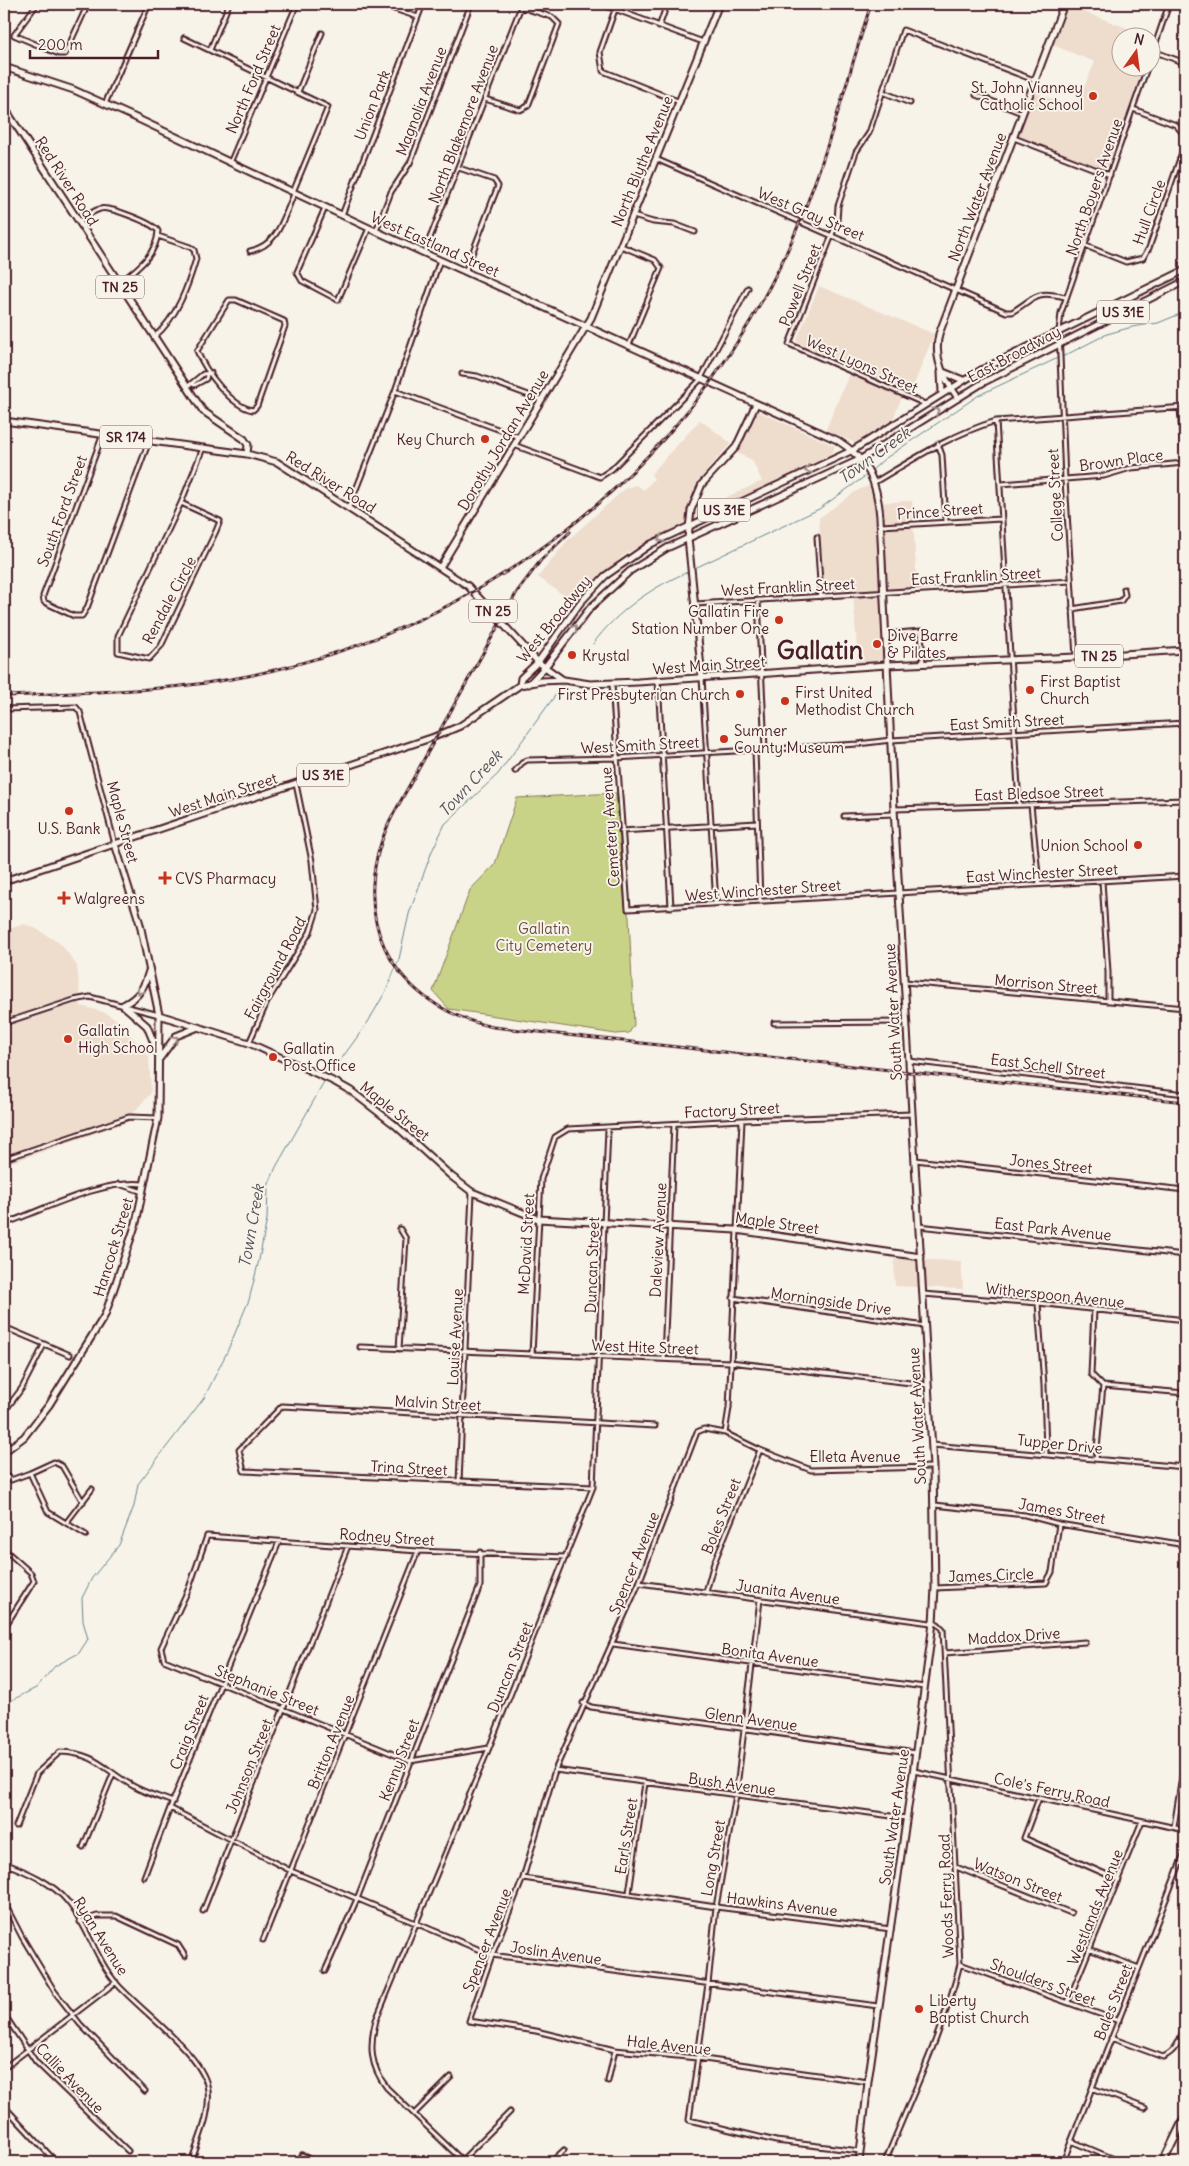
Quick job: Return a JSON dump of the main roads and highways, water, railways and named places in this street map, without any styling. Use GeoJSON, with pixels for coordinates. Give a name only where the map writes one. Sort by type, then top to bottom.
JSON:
{"type":"FeatureCollection","features":[{"type":"Feature","properties":{"kind":"highway"},"geometry":{"type":"LineString","coordinates":[[1163,2162],[1185,2117]]}},
{"type":"Feature","properties":{"kind":"main road","name":"North Blythe Avenue"},"geometry":{"type":"LineString","coordinates":[[587,326],[719,4]]}},
{"type":"Feature","properties":{"kind":"main road","name":"North Water Avenue"},"geometry":{"type":"LineString","coordinates":[[958,398],[942,372],[937,342],[1064,4]]}},
{"type":"Feature","properties":{"kind":"main road","name":"West Eastland Street"},"geometry":{"type":"LineString","coordinates":[[4,67],[61,85],[105,104],[325,208],[629,345],[700,380],[837,440],[853,450]]}},
{"type":"Feature","properties":{"kind":"main road","name":"Red River Road"},"geometry":{"type":"LineString","coordinates":[[4,107],[118,284],[209,416],[244,439],[248,445],[247,454],[277,462],[441,566],[475,591],[538,662],[564,680]]}},
{"type":"Feature","properties":{"kind":"main road","name":"East Broadway"},"geometry":{"type":"LineString","coordinates":[[853,450],[963,380],[1185,270]]}},
{"type":"Feature","properties":{"kind":"main road","name":"East Broadway"},"geometry":{"type":"LineString","coordinates":[[860,459],[958,398],[1060,343],[1185,281]]}},
{"type":"Feature","properties":{"kind":"main road","name":"Dorothy Jordan Avenue"},"geometry":{"type":"LineString","coordinates":[[441,566],[587,326]]}},
{"type":"Feature","properties":{"kind":"main road"},"geometry":{"type":"LineString","coordinates":[[942,393],[942,372],[963,380]]}},
{"type":"Feature","properties":{"kind":"main road"},"geometry":{"type":"LineString","coordinates":[[702,678],[688,538],[691,510],[702,484],[736,448],[756,404]]}},
{"type":"Feature","properties":{"kind":"main road","name":"SR 174"},"geometry":{"type":"LineString","coordinates":[[4,421],[247,454]]}},
{"type":"Feature","properties":{"kind":"main road"},"geometry":{"type":"LineString","coordinates":[[853,450],[866,466],[878,492],[887,665]]}},
{"type":"Feature","properties":{"kind":"main road","name":"West Broadway"},"geometry":{"type":"LineString","coordinates":[[520,685],[521,678],[538,662],[580,603],[601,580],[651,544],[853,450]]}},
{"type":"Feature","properties":{"kind":"main road","name":"US 31E"},"geometry":{"type":"LineString","coordinates":[[545,667],[590,608],[630,571],[667,548],[860,459]]}},
{"type":"Feature","properties":{"kind":"main road"},"geometry":{"type":"LineString","coordinates":[[601,580],[610,588]]}},
{"type":"Feature","properties":{"kind":"main road","name":"TN 25"},"geometry":{"type":"LineString","coordinates":[[887,665],[1076,657],[1185,650]]}},
{"type":"Feature","properties":{"kind":"main road","name":"West Main Street"},"geometry":{"type":"LineString","coordinates":[[114,844],[454,729],[520,685],[540,681],[564,680],[585,684],[612,684],[887,665]]}},
{"type":"Feature","properties":{"kind":"main road","name":"South Water Avenue"},"geometry":{"type":"LineString","coordinates":[[859,2162],[878,2006],[914,1771],[933,1623],[935,1588],[935,1504],[932,1445],[906,1022],[887,665]]}},
{"type":"Feature","properties":{"kind":"main road","name":"West Broadway"},"geometry":{"type":"LineString","coordinates":[[529,684],[545,667]]}},
{"type":"Feature","properties":{"kind":"main road","name":"US 31E"},"geometry":{"type":"LineString","coordinates":[[4,880],[114,844]]}},
{"type":"Feature","properties":{"kind":"main road","name":"Maple Street"},"geometry":{"type":"LineString","coordinates":[[114,844],[140,924],[159,1015],[249,1043],[320,1074],[351,1091],[395,1125],[451,1176],[472,1192],[538,1219],[736,1230],[921,1257]]}},
{"type":"Feature","properties":{"kind":"main road"},"geometry":{"type":"LineString","coordinates":[[150,969],[140,992],[136,997],[123,1005],[150,1031],[159,1058]]}},
{"type":"Feature","properties":{"kind":"main road","name":"Hancock Street"},"geometry":{"type":"LineString","coordinates":[[4,1452],[24,1438],[49,1405],[104,1315],[136,1223],[158,1118],[159,1015]]}},
{"type":"Feature","properties":{"kind":"main road"},"geometry":{"type":"LineString","coordinates":[[159,1058],[176,1036],[198,1028]]}},
{"type":"Feature","properties":{"kind":"waterway","name":"Town Creek"},"geometry":{"type":"LineString","coordinates":[[1062,357],[1107,334],[1132,327],[1158,323],[1185,312]]}},
{"type":"Feature","properties":{"kind":"waterway","name":"Town Creek"},"geometry":{"type":"LineString","coordinates":[[870,472],[883,460],[979,395],[1058,358]]}},
{"type":"Feature","properties":{"kind":"waterway","name":"Town Creek"},"geometry":{"type":"LineString","coordinates":[[693,569],[819,509],[867,475]]}},
{"type":"Feature","properties":{"kind":"waterway","name":"Town Creek"},"geometry":{"type":"LineString","coordinates":[[593,644],[602,632],[636,601],[662,584],[690,571]]}},
{"type":"Feature","properties":{"kind":"waterway","name":"Town Creek"},"geometry":{"type":"LineString","coordinates":[[329,1076],[368,1022],[387,989],[399,959],[409,914],[432,851],[445,824],[498,774],[562,686]]}},
{"type":"Feature","properties":{"kind":"waterway","name":"Town Creek"},"geometry":{"type":"LineString","coordinates":[[4,1704],[36,1688],[55,1666],[79,1653],[88,1639],[83,1621],[82,1598],[92,1578],[119,1545],[134,1506],[138,1484],[204,1398],[227,1352],[249,1300],[259,1260],[267,1219],[268,1186],[276,1167],[326,1079]]}},
{"type":"Feature","properties":{"kind":"railway"},"geometry":{"type":"LineString","coordinates":[[4,696],[126,691],[188,685],[248,676],[330,654],[409,624],[483,586],[553,540],[617,486],[675,426],[726,359],[770,286],[787,252],[815,183],[871,4]]}},
{"type":"Feature","properties":{"kind":"railway"},"geometry":{"type":"LineString","coordinates":[[570,532],[541,560],[517,592],[394,813],[379,849],[373,884],[375,917],[385,947],[402,974],[426,997],[456,1015],[493,1027],[1185,1102]]}},
{"type":"Feature","properties":{"kind":"place","name":"St. John Vianney Catholic School"},"geometry":{"type":"Point","coordinates":[1093,96]}},
{"type":"Feature","properties":{"kind":"place","name":"Key Church"},"geometry":{"type":"Point","coordinates":[485,439]}},
{"type":"Feature","properties":{"kind":"place","name":"Gallatin Fire Station Number One"},"geometry":{"type":"Point","coordinates":[779,620]}},
{"type":"Feature","properties":{"kind":"place","name":"Dive Barre & Pilates"},"geometry":{"type":"Point","coordinates":[877,644]}},
{"type":"Feature","properties":{"kind":"place","name":"Krystal"},"geometry":{"type":"Point","coordinates":[572,655]}},
{"type":"Feature","properties":{"kind":"place","name":"First Baptist Church"},"geometry":{"type":"Point","coordinates":[1030,690]}},
{"type":"Feature","properties":{"kind":"place","name":"First Presbyterian Church"},"geometry":{"type":"Point","coordinates":[740,694]}},
{"type":"Feature","properties":{"kind":"place","name":"First United Methodist Church"},"geometry":{"type":"Point","coordinates":[785,701]}},
{"type":"Feature","properties":{"kind":"place","name":"Sumner County Museum"},"geometry":{"type":"Point","coordinates":[724,739]}},
{"type":"Feature","properties":{"kind":"place","name":"U.S. Bank"},"geometry":{"type":"Point","coordinates":[69,811]}},
{"type":"Feature","properties":{"kind":"place","name":"Union School"},"geometry":{"type":"Point","coordinates":[1138,845]}},
{"type":"Feature","properties":{"kind":"place","name":"CVS Pharmacy"},"geometry":{"type":"Point","coordinates":[165,878]}},
{"type":"Feature","properties":{"kind":"place","name":"Walgreens"},"geometry":{"type":"Point","coordinates":[64,898]}},
{"type":"Feature","properties":{"kind":"place","name":"Gallatin High School"},"geometry":{"type":"Point","coordinates":[68,1039]}},
{"type":"Feature","properties":{"kind":"place","name":"Gallatin Post Office"},"geometry":{"type":"Point","coordinates":[273,1057]}},
{"type":"Feature","properties":{"kind":"place","name":"Liberty Baptist Church"},"geometry":{"type":"Point","coordinates":[919,2009]}},
{"type":"Feature","properties":{"kind":"district","name":"Gallatin"},"geometry":{"type":"Point","coordinates":[820,650]}},
{"type":"Feature","properties":{"kind":"park label","name":"Gallatin City Cemetery"},"geometry":{"type":"Point","coordinates":[544,936]}}]}
